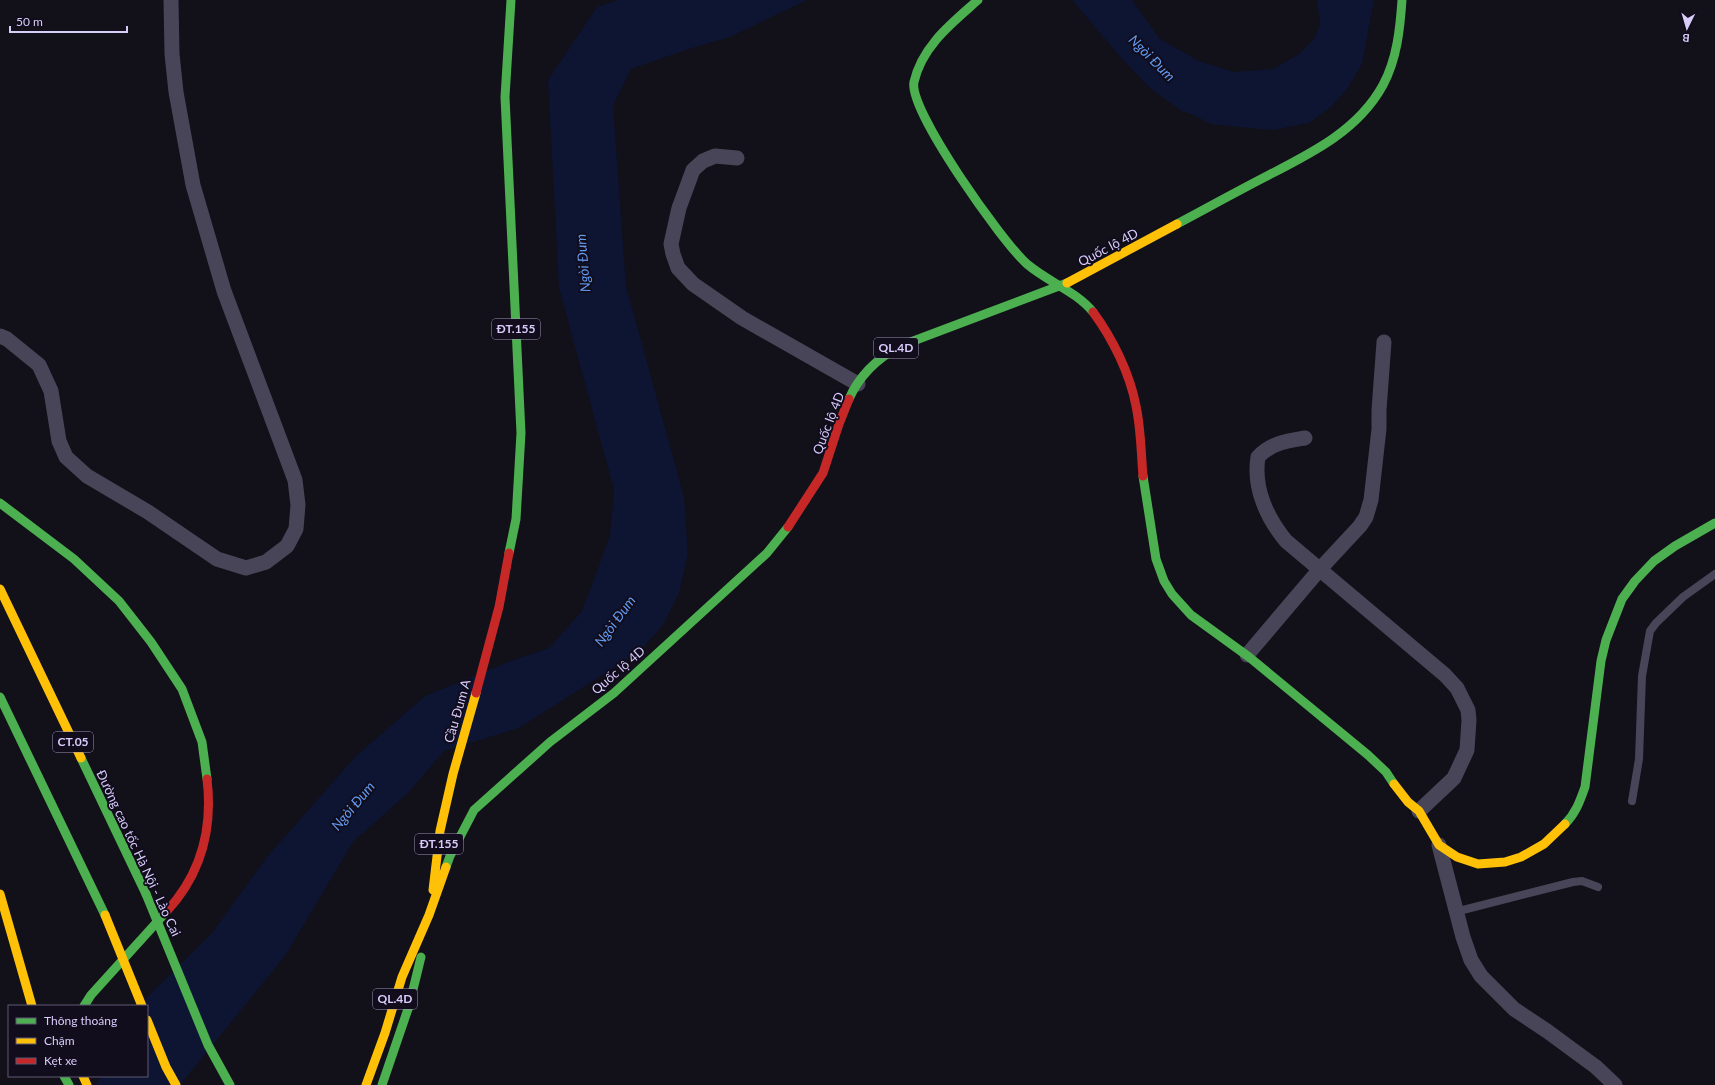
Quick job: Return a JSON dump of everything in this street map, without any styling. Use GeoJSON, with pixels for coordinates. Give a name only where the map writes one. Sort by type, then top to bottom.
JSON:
{"type":"FeatureCollection","features":[{"type":"Feature","properties":{"kind":"main road","name":"Cầu Đum A"},"geometry":{"type":"LineString","coordinates":[[451,816],[453,774],[487,656],[499,607],[516,519],[521,433],[505,97],[511,0]]}},
{"type":"Feature","properties":{"kind":"main road"},"geometry":{"type":"LineString","coordinates":[[978,0],[945,30],[921,60],[913,84],[915,96],[920,110],[937,140],[1001,234],[1024,261],[1036,271],[1078,296],[1097,317],[1117,355],[1133,392],[1152,538],[1157,562],[1165,583],[1177,602],[1204,626],[1247,655],[1368,755],[1386,772],[1408,802],[1419,811],[1439,845],[1468,862],[1478,864],[1505,862],[1521,857],[1544,844],[1572,817],[1579,804],[1587,776],[1601,660],[1611,626],[1622,599],[1635,581],[1654,561],[1675,546],[1715,523]]}},
{"type":"Feature","properties":{"kind":"main road","name":"Quốc lộ 4D"},"geometry":{"type":"LineString","coordinates":[[366,1085],[385,1032],[402,977],[429,915],[450,856],[474,810],[550,742],[614,692],[767,553],[783,535],[823,473],[843,412],[858,384],[876,362],[887,353],[900,346],[1062,286],[1295,163],[1344,131],[1374,99],[1388,73],[1394,55],[1402,0]]}},
{"type":"Feature","properties":{"kind":"main road"},"geometry":{"type":"LineString","coordinates":[[0,503],[74,559],[119,601],[151,642],[182,689],[202,742],[208,789],[209,819],[204,846],[192,877],[179,898],[95,990],[85,1005]]}},
{"type":"Feature","properties":{"kind":"main road","name":"Đường cao tốc Hà Nội - Lào Cai"},"geometry":{"type":"LineString","coordinates":[[0,589],[146,894],[208,1045],[230,1085]]}},
{"type":"Feature","properties":{"kind":"main road"},"geometry":{"type":"LineString","coordinates":[[0,697],[105,915],[142,1005]]}},
{"type":"Feature","properties":{"kind":"main road"},"geometry":{"type":"LineString","coordinates":[[451,816],[469,820]]}},
{"type":"Feature","properties":{"kind":"main road","name":"ĐT.155"},"geometry":{"type":"LineString","coordinates":[[429,915],[440,831],[451,816]]}},
{"type":"Feature","properties":{"kind":"main road"},"geometry":{"type":"LineString","coordinates":[[0,894],[32,1005]]}},
{"type":"Feature","properties":{"kind":"main road","name":"Quốc lộ 4D"},"geometry":{"type":"LineString","coordinates":[[382,1085],[414,988],[429,915]]}},
{"type":"Feature","properties":{"kind":"main road"},"geometry":{"type":"LineString","coordinates":[[148,1022],[166,1067],[176,1085]]}},
{"type":"Feature","properties":{"kind":"street"},"geometry":{"type":"LineString","coordinates":[[0,336],[7,339],[39,365],[51,391],[59,441],[66,457],[87,476],[148,512],[217,560],[246,568],[266,562],[287,546],[296,529],[298,505],[295,480],[224,291],[193,185],[176,92],[172,54],[171,0]]}},
{"type":"Feature","properties":{"kind":"street"},"geometry":{"type":"LineString","coordinates":[[736,158],[715,156],[703,161],[693,170],[679,208],[671,244],[678,268],[693,284],[742,318],[858,384]]}},
{"type":"Feature","properties":{"kind":"street"},"geometry":{"type":"LineString","coordinates":[[1247,655],[1320,569],[1360,526],[1368,511],[1371,500],[1379,429],[1384,342]]}},
{"type":"Feature","properties":{"kind":"street"},"geometry":{"type":"LineString","coordinates":[[1305,438],[1282,442],[1270,447],[1258,457],[1257,467],[1265,508],[1275,527],[1286,541],[1445,675],[1457,688],[1468,710],[1469,720],[1467,750],[1463,761],[1454,778],[1419,811]]}},
{"type":"Feature","properties":{"kind":"street"},"geometry":{"type":"LineString","coordinates":[[1439,845],[1455,912],[1471,960],[1481,976],[1514,1009],[1547,1031],[1596,1068],[1615,1085]]}},
{"type":"Feature","properties":{"kind":"lane"},"geometry":{"type":"LineString","coordinates":[[1632,801],[1639,759],[1642,676],[1650,632],[1656,623],[1683,598],[1715,574]]}},
{"type":"Feature","properties":{"kind":"lane"},"geometry":{"type":"LineString","coordinates":[[1455,912],[1573,882],[1582,881],[1598,887]]}},
{"type":"Feature","properties":{"kind":"water","name":"Ngòi Đum"},"geometry":{"type":"Polygon","coordinates":[[[618,0],[807,0],[730,37],[631,69],[613,106],[626,286],[684,497],[688,554],[679,593],[663,625],[640,651],[519,728],[444,751],[408,793],[353,842],[285,956],[180,1085],[96,1085],[100,1077],[148,1077],[148,1005],[139,1005],[212,933],[266,858],[356,756],[425,696],[514,660],[549,648],[582,611],[610,536],[614,490],[559,288],[548,80],[597,7],[618,0]]]}},
{"type":"Feature","properties":{"kind":"water","name":"Ngòi Đum"},"geometry":{"type":"Polygon","coordinates":[[[1072,0],[1132,0],[1160,39],[1199,61],[1234,72],[1273,69],[1299,54],[1314,39],[1320,24],[1317,0],[1374,0],[1362,64],[1347,89],[1332,106],[1309,123],[1273,130],[1211,124],[1189,113],[1183,112],[1151,89],[1123,60],[1072,0]]]}},
{"type":"Feature","properties":{"kind":"traffic: fast"},"geometry":{"type":"LineString","coordinates":[[509,553],[516,519],[521,433],[505,97],[511,0]]}},
{"type":"Feature","properties":{"kind":"traffic: fast"},"geometry":{"type":"LineString","coordinates":[[978,0],[958,17],[931,46],[918,69],[914,82],[916,97],[926,119],[959,176],[998,231],[1027,264],[1070,292],[1093,312]]}},
{"type":"Feature","properties":{"kind":"traffic: fast"},"geometry":{"type":"LineString","coordinates":[[1177,224],[1316,150],[1332,140],[1360,116],[1373,101],[1383,85],[1392,65],[1399,33],[1402,0]]}},
{"type":"Feature","properties":{"kind":"traffic: fast"},"geometry":{"type":"LineString","coordinates":[[849,399],[858,383],[870,368],[884,356],[900,346],[1067,283]]}},
{"type":"Feature","properties":{"kind":"traffic: fast"},"geometry":{"type":"LineString","coordinates":[[1143,476],[1156,559],[1164,581],[1172,594],[1191,615],[1249,657],[1368,755],[1386,772],[1394,784]]}},
{"type":"Feature","properties":{"kind":"traffic: fast"},"geometry":{"type":"LineString","coordinates":[[0,503],[74,559],[119,601],[151,642],[182,689],[202,742],[207,779]]}},
{"type":"Feature","properties":{"kind":"traffic: fast"},"geometry":{"type":"LineString","coordinates":[[1565,824],[1575,811],[1585,787],[1601,661],[1606,640],[1622,599],[1635,581],[1654,561],[1675,546],[1715,523]]}},
{"type":"Feature","properties":{"kind":"traffic: fast"},"geometry":{"type":"LineString","coordinates":[[446,867],[450,856],[474,810],[550,742],[614,693],[767,553],[788,527]]}},
{"type":"Feature","properties":{"kind":"traffic: fast"},"geometry":{"type":"LineString","coordinates":[[0,697],[105,915]]}},
{"type":"Feature","properties":{"kind":"traffic: fast"},"geometry":{"type":"LineString","coordinates":[[81,758],[146,894]]}},
{"type":"Feature","properties":{"kind":"traffic: fast"},"geometry":{"type":"LineString","coordinates":[[146,894],[208,1045],[230,1085]]}},
{"type":"Feature","properties":{"kind":"traffic: fast"},"geometry":{"type":"LineString","coordinates":[[85,1005],[91,995],[167,911]]}},
{"type":"Feature","properties":{"kind":"traffic: fast"},"geometry":{"type":"LineString","coordinates":[[382,1085],[409,1006],[421,957]]}},
{"type":"Feature","properties":{"kind":"traffic: fast"},"geometry":{"type":"LineString","coordinates":[[65,1077],[69,1085]]}},
{"type":"Feature","properties":{"kind":"traffic: slow"},"geometry":{"type":"LineString","coordinates":[[1067,283],[1177,224]]}},
{"type":"Feature","properties":{"kind":"traffic: slow"},"geometry":{"type":"LineString","coordinates":[[0,589],[81,758]]}},
{"type":"Feature","properties":{"kind":"traffic: slow"},"geometry":{"type":"LineString","coordinates":[[433,890],[440,831],[453,774],[476,693]]}},
{"type":"Feature","properties":{"kind":"traffic: slow"},"geometry":{"type":"LineString","coordinates":[[1394,784],[1408,802],[1419,811],[1439,845],[1457,857],[1478,864],[1505,862],[1521,857],[1544,844],[1565,824]]}},
{"type":"Feature","properties":{"kind":"traffic: slow"},"geometry":{"type":"LineString","coordinates":[[366,1085],[385,1033],[402,977],[429,915],[446,867]]}},
{"type":"Feature","properties":{"kind":"traffic: slow"},"geometry":{"type":"LineString","coordinates":[[0,894],[32,1005]]}},
{"type":"Feature","properties":{"kind":"traffic: slow"},"geometry":{"type":"LineString","coordinates":[[105,915],[142,1005]]}},
{"type":"Feature","properties":{"kind":"traffic: slow"},"geometry":{"type":"LineString","coordinates":[[148,1022],[166,1067],[176,1085]]}},
{"type":"Feature","properties":{"kind":"traffic: slow"},"geometry":{"type":"LineString","coordinates":[[83,1077],[87,1085]]}},
{"type":"Feature","properties":{"kind":"traffic: jam"},"geometry":{"type":"LineString","coordinates":[[1093,312],[1114,345],[1130,382],[1139,423],[1143,476]]}},
{"type":"Feature","properties":{"kind":"traffic: jam"},"geometry":{"type":"LineString","coordinates":[[788,527],[823,473],[849,399]]}},
{"type":"Feature","properties":{"kind":"traffic: jam"},"geometry":{"type":"LineString","coordinates":[[476,693],[499,607],[509,553]]}},
{"type":"Feature","properties":{"kind":"traffic: jam"},"geometry":{"type":"LineString","coordinates":[[167,911],[189,881],[197,866],[202,850],[208,815],[207,779]]}}]}
